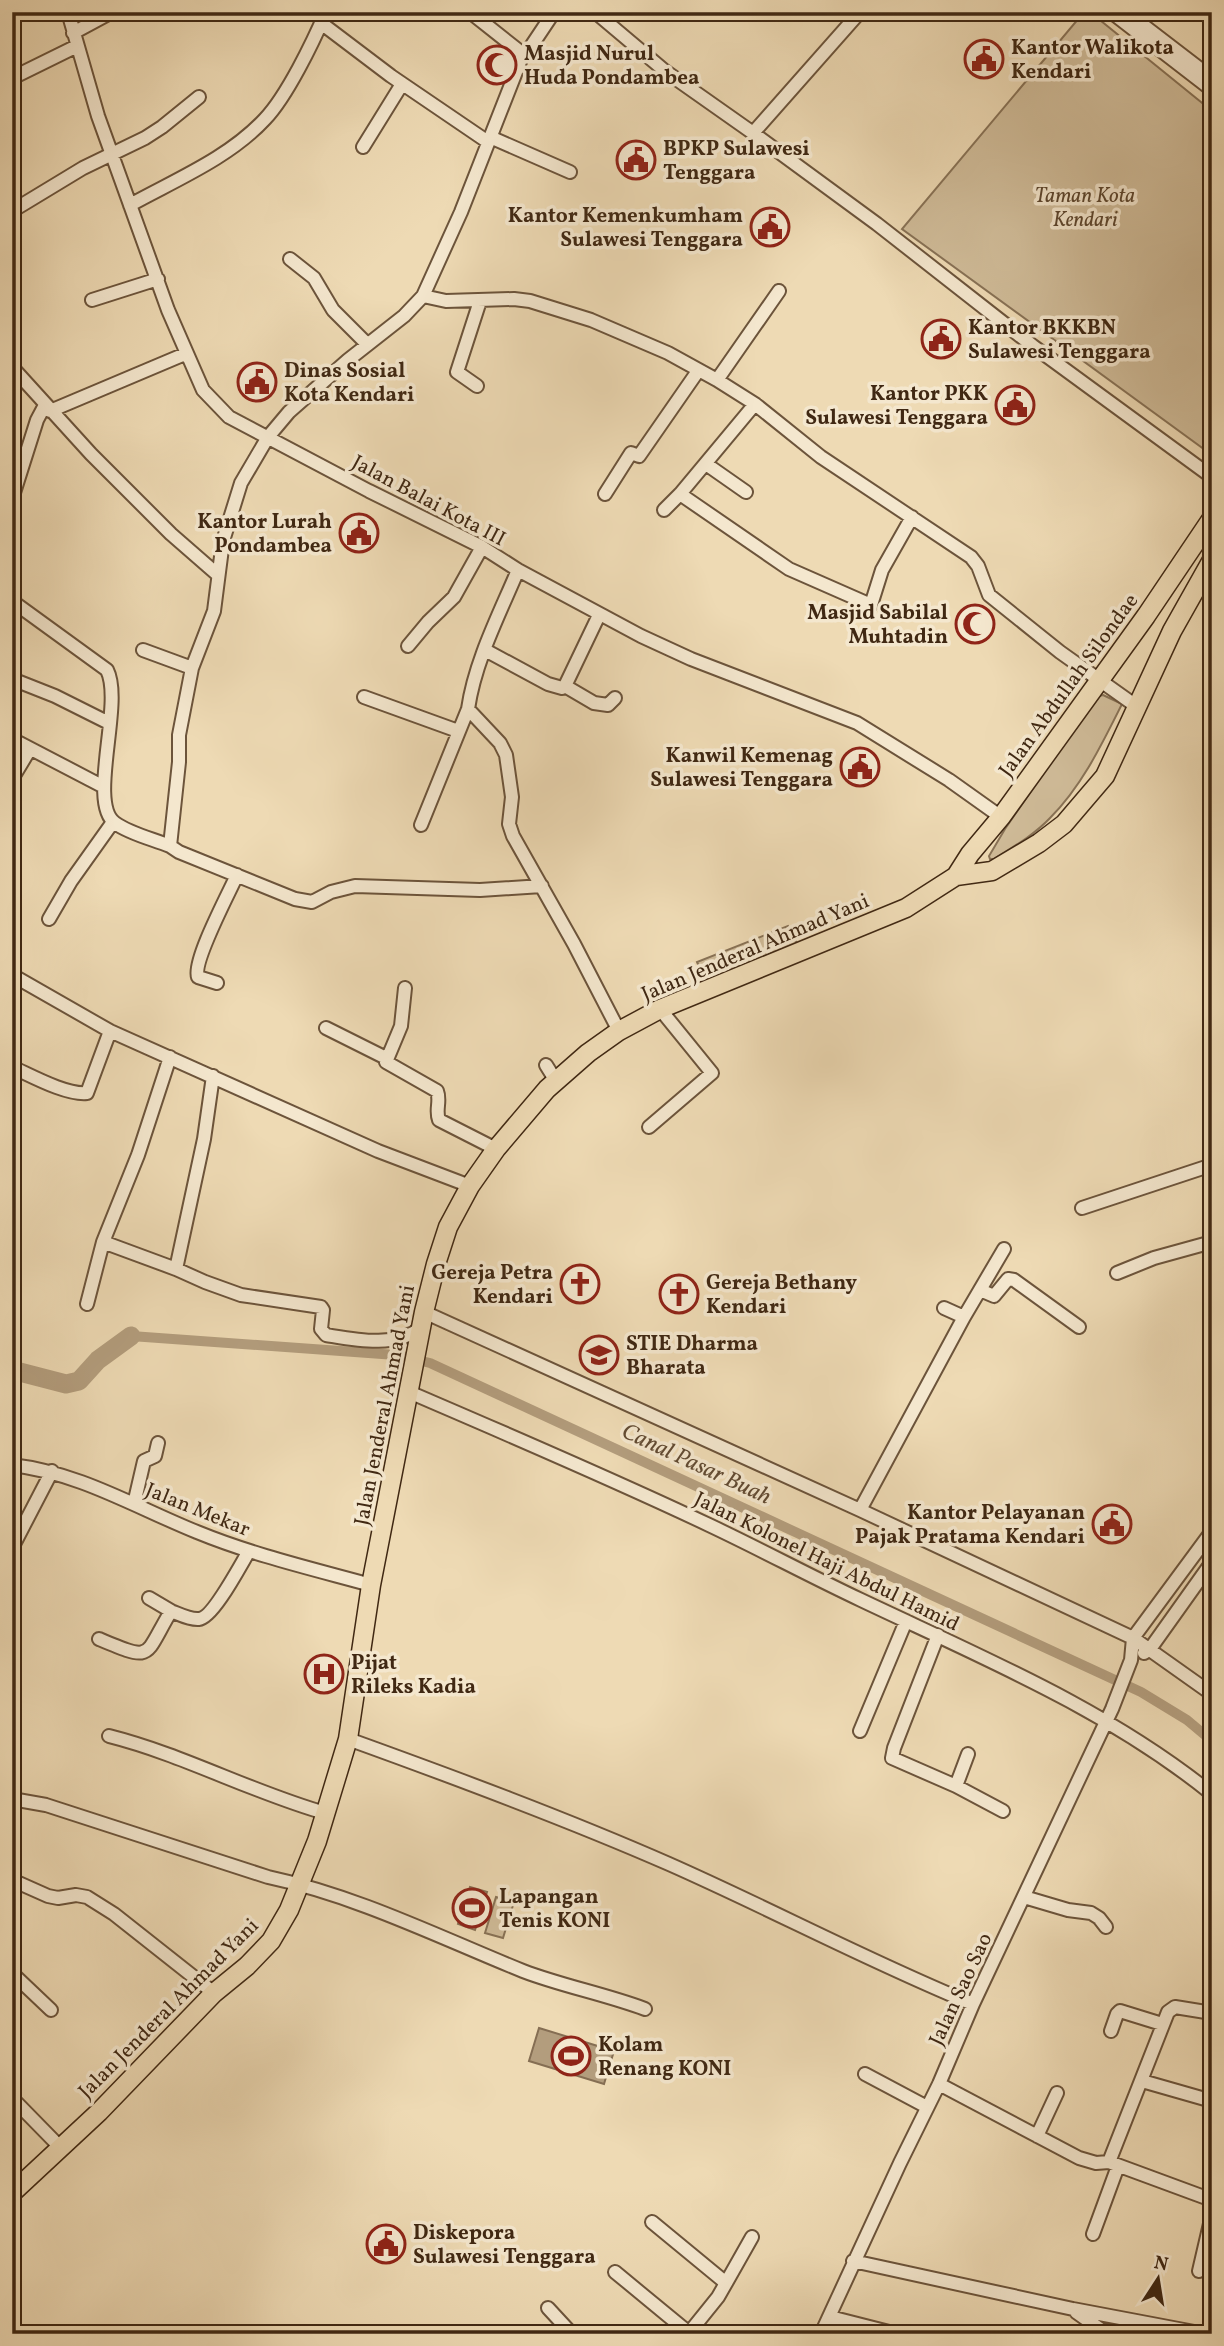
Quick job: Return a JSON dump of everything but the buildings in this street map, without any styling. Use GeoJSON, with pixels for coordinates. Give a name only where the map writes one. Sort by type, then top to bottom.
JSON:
{"type":"FeatureCollection","features":[{"type":"Feature","properties":{"kind":"highway","name":"Jalan Abdullah Silondae"},"geometry":{"type":"LineString","coordinates":[[956,876],[1146,616],[1212,518]]}},
{"type":"Feature","properties":{"kind":"highway","name":"Jalan Jenderal Ahmad Yani"},"geometry":{"type":"LineString","coordinates":[[12,2193],[99,2112],[214,1993],[247,1966],[271,1941],[300,1884],[348,1739],[371,1585],[421,1327],[448,1227],[470,1186],[496,1149],[538,1098],[588,1053],[619,1031],[660,1009],[906,908],[956,876],[992,871],[1039,843],[1064,824],[1105,776],[1172,631],[1212,560]]}},
{"type":"Feature","properties":{"kind":"highway"},"geometry":{"type":"LineString","coordinates":[[976,848],[992,871]]}},
{"type":"Feature","properties":{"kind":"street","name":"Jalan Balai Kota III"},"geometry":{"type":"LineString","coordinates":[[68,12],[98,116],[186,354],[203,390],[217,407],[229,417],[369,491],[482,547],[599,615],[691,659],[857,723],[949,780],[1000,817]]}},
{"type":"Feature","properties":{"kind":"street"},"geometry":{"type":"LineString","coordinates":[[12,78],[75,39],[112,12]]}},
{"type":"Feature","properties":{"kind":"street"},"geometry":{"type":"LineString","coordinates":[[470,12],[523,54]]}},
{"type":"Feature","properties":{"kind":"street"},"geometry":{"type":"LineString","coordinates":[[170,846],[177,787],[179,735],[192,668],[214,611],[223,541],[241,483],[268,437],[289,412],[367,344],[404,316],[423,296],[461,212],[523,54],[528,51],[554,12]]}},
{"type":"Feature","properties":{"kind":"street"},"geometry":{"type":"LineString","coordinates":[[595,12],[665,72],[877,224],[1022,338],[1212,477]]}},
{"type":"Feature","properties":{"kind":"street"},"geometry":{"type":"LineString","coordinates":[[753,133],[860,12]]}},
{"type":"Feature","properties":{"kind":"street"},"geometry":{"type":"LineString","coordinates":[[1111,12],[1212,90]]}},
{"type":"Feature","properties":{"kind":"street"},"geometry":{"type":"LineString","coordinates":[[1126,12],[1212,78]]}},
{"type":"Feature","properties":{"kind":"street"},"geometry":{"type":"LineString","coordinates":[[130,205],[205,164],[262,123],[275,108],[324,18],[402,84],[489,139],[570,172]]}},
{"type":"Feature","properties":{"kind":"street"},"geometry":{"type":"LineString","coordinates":[[363,147],[402,84]]}},
{"type":"Feature","properties":{"kind":"street"},"geometry":{"type":"LineString","coordinates":[[12,211],[83,168],[133,145],[162,127],[199,97]]}},
{"type":"Feature","properties":{"kind":"street"},"geometry":{"type":"LineString","coordinates":[[290,259],[314,278],[333,310],[367,344]]}},
{"type":"Feature","properties":{"kind":"street"},"geometry":{"type":"LineString","coordinates":[[92,300],[158,279]]}},
{"type":"Feature","properties":{"kind":"street"},"geometry":{"type":"LineString","coordinates":[[718,380],[779,291]]}},
{"type":"Feature","properties":{"kind":"street"},"geometry":{"type":"LineString","coordinates":[[423,296],[446,301],[514,299],[559,309],[620,331],[718,380],[755,404],[827,461],[974,560],[989,595],[1060,652],[1136,706]]}},
{"type":"Feature","properties":{"kind":"street"},"geometry":{"type":"LineString","coordinates":[[477,386],[457,372],[480,300]]}},
{"type":"Feature","properties":{"kind":"street"},"geometry":{"type":"LineString","coordinates":[[12,499],[37,420],[48,408],[186,354]]}},
{"type":"Feature","properties":{"kind":"street"},"geometry":{"type":"LineString","coordinates":[[12,367],[48,408],[171,534],[218,575]]}},
{"type":"Feature","properties":{"kind":"street"},"geometry":{"type":"LineString","coordinates":[[605,495],[631,453],[639,456],[698,371]]}},
{"type":"Feature","properties":{"kind":"street"},"geometry":{"type":"LineString","coordinates":[[664,510],[755,404]]}},
{"type":"Feature","properties":{"kind":"street"},"geometry":{"type":"LineString","coordinates":[[706,464],[746,492]]}},
{"type":"Feature","properties":{"kind":"street"},"geometry":{"type":"LineString","coordinates":[[680,494],[789,569],[871,605],[882,570],[912,517]]}},
{"type":"Feature","properties":{"kind":"street"},"geometry":{"type":"LineString","coordinates":[[408,646],[454,597],[482,547]]}},
{"type":"Feature","properties":{"kind":"street"},"geometry":{"type":"LineString","coordinates":[[421,825],[468,709],[485,650],[518,570]]}},
{"type":"Feature","properties":{"kind":"street"},"geometry":{"type":"LineString","coordinates":[[12,601],[107,670],[112,689],[104,787],[107,814],[113,822],[237,876],[309,903],[341,888],[355,886],[480,890],[542,886]]}},
{"type":"Feature","properties":{"kind":"street"},"geometry":{"type":"LineString","coordinates":[[485,650],[559,688],[565,686],[599,615]]}},
{"type":"Feature","properties":{"kind":"street"},"geometry":{"type":"LineString","coordinates":[[143,650],[192,668]]}},
{"type":"Feature","properties":{"kind":"street"},"geometry":{"type":"LineString","coordinates":[[12,679],[55,696],[109,723]]}},
{"type":"Feature","properties":{"kind":"street"},"geometry":{"type":"LineString","coordinates":[[565,686],[597,705],[608,705],[615,698]]}},
{"type":"Feature","properties":{"kind":"street"},"geometry":{"type":"LineString","coordinates":[[364,697],[458,730]]}},
{"type":"Feature","properties":{"kind":"street"},"geometry":{"type":"LineString","coordinates":[[468,709],[500,743],[506,755],[512,797],[510,828],[619,1031]]}},
{"type":"Feature","properties":{"kind":"street"},"geometry":{"type":"LineString","coordinates":[[12,739],[104,787]]}},
{"type":"Feature","properties":{"kind":"street"},"geometry":{"type":"LineString","coordinates":[[12,779],[30,748]]}},
{"type":"Feature","properties":{"kind":"street"},"geometry":{"type":"LineString","coordinates":[[48,919],[113,822]]}},
{"type":"Feature","properties":{"kind":"street"},"geometry":{"type":"LineString","coordinates":[[217,983],[198,977],[196,971],[202,950],[237,876]]}},
{"type":"Feature","properties":{"kind":"street"},"geometry":{"type":"LineString","coordinates":[[12,975],[110,1031],[378,1151],[470,1186]]}},
{"type":"Feature","properties":{"kind":"street"},"geometry":{"type":"LineString","coordinates":[[405,988],[401,1026],[386,1058],[387,1063],[437,1091],[440,1099],[437,1112],[439,1121],[496,1149]]}},
{"type":"Feature","properties":{"kind":"street"},"geometry":{"type":"LineString","coordinates":[[649,1126],[712,1073],[660,1009]]}},
{"type":"Feature","properties":{"kind":"street"},"geometry":{"type":"LineString","coordinates":[[326,1028],[386,1058]]}},
{"type":"Feature","properties":{"kind":"street"},"geometry":{"type":"LineString","coordinates":[[12,1067],[64,1089],[87,1093],[110,1031]]}},
{"type":"Feature","properties":{"kind":"street"},"geometry":{"type":"LineString","coordinates":[[87,1304],[103,1242],[138,1156],[170,1057]]}},
{"type":"Feature","properties":{"kind":"street"},"geometry":{"type":"LineString","coordinates":[[546,1065],[556,1081]]}},
{"type":"Feature","properties":{"kind":"street"},"geometry":{"type":"LineString","coordinates":[[176,1269],[204,1139],[213,1076]]}},
{"type":"Feature","properties":{"kind":"street"},"geometry":{"type":"LineString","coordinates":[[1082,1208],[1212,1165]]}},
{"type":"Feature","properties":{"kind":"street"},"geometry":{"type":"LineString","coordinates":[[103,1242],[241,1295],[321,1307],[321,1329],[326,1335],[391,1340],[404,1338],[421,1327],[860,1510],[1133,1639],[1212,1694]]}},
{"type":"Feature","properties":{"kind":"street"},"geometry":{"type":"LineString","coordinates":[[1117,1273],[1154,1258],[1212,1242]]}},
{"type":"Feature","properties":{"kind":"street"},"geometry":{"type":"LineString","coordinates":[[860,1510],[964,1317],[1004,1250]]}},
{"type":"Feature","properties":{"kind":"street"},"geometry":{"type":"LineString","coordinates":[[980,1290],[994,1296],[1008,1279],[1014,1280],[1079,1327]]}},
{"type":"Feature","properties":{"kind":"street"},"geometry":{"type":"LineString","coordinates":[[944,1308],[964,1317]]}},
{"type":"Feature","properties":{"kind":"street","name":"Jalan Kolonel Haji Abdul Hamid"},"geometry":{"type":"LineString","coordinates":[[410,1386],[1110,1716],[1212,1794]]}},
{"type":"Feature","properties":{"kind":"street"},"geometry":{"type":"LineString","coordinates":[[134,1503],[144,1461],[155,1456],[158,1443]]}},
{"type":"Feature","properties":{"kind":"street","name":"Jalan Mekar"},"geometry":{"type":"LineString","coordinates":[[12,1465],[52,1471],[249,1551],[371,1585]]}},
{"type":"Feature","properties":{"kind":"street"},"geometry":{"type":"LineString","coordinates":[[12,1548],[52,1471]]}},
{"type":"Feature","properties":{"kind":"street"},"geometry":{"type":"LineString","coordinates":[[1133,1639],[1212,1531]]}},
{"type":"Feature","properties":{"kind":"street"},"geometry":{"type":"LineString","coordinates":[[149,1598],[171,1611],[198,1619],[205,1617],[249,1551]]}},
{"type":"Feature","properties":{"kind":"street"},"geometry":{"type":"LineString","coordinates":[[1131,1660],[1150,1649],[1212,1562]]}},
{"type":"Feature","properties":{"kind":"street"},"geometry":{"type":"LineString","coordinates":[[99,1639],[141,1654],[154,1644],[171,1611]]}},
{"type":"Feature","properties":{"kind":"street"},"geometry":{"type":"LineString","coordinates":[[860,1731],[906,1621]]}},
{"type":"Feature","properties":{"kind":"street"},"geometry":{"type":"LineString","coordinates":[[938,1635],[891,1756],[1003,1811]]}},
{"type":"Feature","properties":{"kind":"street","name":"Jalan Sao Sao"},"geometry":{"type":"LineString","coordinates":[[821,2334],[853,2261],[939,2084],[973,2004],[1110,1716],[1131,1660],[1133,1639]]}},
{"type":"Feature","properties":{"kind":"street"},"geometry":{"type":"LineString","coordinates":[[109,1736],[156,1749],[257,1791],[325,1813]]}},
{"type":"Feature","properties":{"kind":"street"},"geometry":{"type":"LineString","coordinates":[[348,1739],[457,1779],[666,1863],[973,2004]]}},
{"type":"Feature","properties":{"kind":"street"},"geometry":{"type":"LineString","coordinates":[[956,1786],[968,1754]]}},
{"type":"Feature","properties":{"kind":"street"},"geometry":{"type":"LineString","coordinates":[[12,1799],[46,1805],[268,1877],[353,1901],[526,1972],[645,2009]]}},
{"type":"Feature","properties":{"kind":"street"},"geometry":{"type":"LineString","coordinates":[[12,1880],[48,1896],[87,1897],[114,1914],[214,1993]]}},
{"type":"Feature","properties":{"kind":"street"},"geometry":{"type":"LineString","coordinates":[[1024,1897],[1069,1910],[1091,1913],[1106,1927]]}},
{"type":"Feature","properties":{"kind":"street"},"geometry":{"type":"LineString","coordinates":[[12,1973],[51,2010]]}},
{"type":"Feature","properties":{"kind":"street"},"geometry":{"type":"LineString","coordinates":[[1093,2234],[1113,2164],[1168,2012],[1175,2007],[1212,2013]]}},
{"type":"Feature","properties":{"kind":"street"},"geometry":{"type":"LineString","coordinates":[[1111,2031],[1119,2011],[1162,2024]]}},
{"type":"Feature","properties":{"kind":"street"},"geometry":{"type":"LineString","coordinates":[[865,2074],[927,2107]]}},
{"type":"Feature","properties":{"kind":"street"},"geometry":{"type":"LineString","coordinates":[[1142,2081],[1212,2101]]}},
{"type":"Feature","properties":{"kind":"street"},"geometry":{"type":"LineString","coordinates":[[939,2084],[1088,2161],[1113,2164],[1212,2200]]}},
{"type":"Feature","properties":{"kind":"street"},"geometry":{"type":"LineString","coordinates":[[1037,2136],[1057,2093]]}},
{"type":"Feature","properties":{"kind":"street"},"geometry":{"type":"LineString","coordinates":[[12,2098],[60,2147]]}},
{"type":"Feature","properties":{"kind":"street"},"geometry":{"type":"LineString","coordinates":[[1199,2271],[1212,2215]]}},
{"type":"Feature","properties":{"kind":"street"},"geometry":{"type":"LineString","coordinates":[[652,2222],[726,2283]]}},
{"type":"Feature","properties":{"kind":"street"},"geometry":{"type":"LineString","coordinates":[[615,2272],[688,2333],[718,2297],[752,2237]]}},
{"type":"Feature","properties":{"kind":"street"},"geometry":{"type":"LineString","coordinates":[[853,2261],[1073,2309],[1205,2334]]}},
{"type":"Feature","properties":{"kind":"street"},"geometry":{"type":"LineString","coordinates":[[548,2308],[572,2334]]}},
{"type":"Feature","properties":{"kind":"street"},"geometry":{"type":"LineString","coordinates":[[1073,2309],[1107,2334]]}},
{"type":"Feature","properties":{"kind":"street"},"geometry":{"type":"LineString","coordinates":[[830,2317],[897,2334]]}},
{"type":"Feature","properties":{"kind":"green space","name":"Taman Kota Kendari"},"geometry":{"type":"Polygon","coordinates":[[[1084,12],[1090,12],[1212,111],[1212,455],[902,229],[1084,12]]]}},
{"type":"Feature","properties":{"kind":"green space"},"geometry":{"type":"Polygon","coordinates":[[[1103,695],[1122,704],[1082,778],[1044,824],[1016,845],[990,859],[989,856],[1005,829],[1085,712],[1096,697],[1103,695]]]}},
{"type":"Feature","properties":{"kind":"green space"},"geometry":{"type":"Polygon","coordinates":[[[788,926],[799,947],[707,985],[697,962],[788,926]]]}},
{"type":"Feature","properties":{"kind":"green space","name":"Lapangan Tenis KONI"},"geometry":{"type":"Polygon","coordinates":[[[470,1887],[487,1892],[475,1930],[458,1924],[470,1887]]]}},
{"type":"Feature","properties":{"kind":"green space"},"geometry":{"type":"Polygon","coordinates":[[[496,1897],[514,1902],[503,1938],[485,1933],[496,1897]]]}},
{"type":"Feature","properties":{"kind":"shaded area","name":"Kolam Renang KONI"},"geometry":{"type":"Polygon","coordinates":[[[539,2028],[614,2051],[604,2084],[529,2061],[539,2028]]]}},
{"type":"Feature","properties":{"kind":"waterway","name":"Canal Pasar Buah"},"geometry":{"type":"LineString","coordinates":[[131,1336],[396,1355],[430,1363],[1141,1692],[1187,1720],[1212,1741]]}},
{"type":"Feature","properties":{"kind":"waterway"},"geometry":{"type":"LineString","coordinates":[[12,1370],[66,1384],[79,1381],[98,1360],[131,1336]]}},
{"type":"Feature","properties":{"kind":"place","name":"Kantor Walikota Kendari"},"geometry":{"type":"Point","coordinates":[984,59]}},
{"type":"Feature","properties":{"kind":"place","name":"Masjid Nurul Huda Pondambea"},"geometry":{"type":"Point","coordinates":[497,65]}},
{"type":"Feature","properties":{"kind":"place","name":"BPKP Sulawesi Tenggara"},"geometry":{"type":"Point","coordinates":[636,160]}},
{"type":"Feature","properties":{"kind":"place","name":"Kantor Kemenkumham Sulawesi Tenggara"},"geometry":{"type":"Point","coordinates":[770,227]}},
{"type":"Feature","properties":{"kind":"place","name":"Kantor BKKBN Sulawesi Tenggara"},"geometry":{"type":"Point","coordinates":[941,339]}},
{"type":"Feature","properties":{"kind":"place","name":"Dinas Sosial Kota Kendari"},"geometry":{"type":"Point","coordinates":[257,382]}},
{"type":"Feature","properties":{"kind":"place","name":"Kantor PKK Sulawesi Tenggara"},"geometry":{"type":"Point","coordinates":[1015,405]}},
{"type":"Feature","properties":{"kind":"place","name":"Kantor Lurah Pondambea"},"geometry":{"type":"Point","coordinates":[359,533]}},
{"type":"Feature","properties":{"kind":"place","name":"Masjid Sabilal Muhtadin"},"geometry":{"type":"Point","coordinates":[975,624]}},
{"type":"Feature","properties":{"kind":"place","name":"Kanwil Kemenag Sulawesi Tenggara"},"geometry":{"type":"Point","coordinates":[860,767]}},
{"type":"Feature","properties":{"kind":"place","name":"Gereja Petra Kendari"},"geometry":{"type":"Point","coordinates":[580,1284]}},
{"type":"Feature","properties":{"kind":"place","name":"Gereja Bethany Kendari"},"geometry":{"type":"Point","coordinates":[679,1294]}},
{"type":"Feature","properties":{"kind":"place","name":"STIE Dharma Bharata"},"geometry":{"type":"Point","coordinates":[599,1355]}},
{"type":"Feature","properties":{"kind":"place","name":"Kantor Pelayanan Pajak Pratama Kendari"},"geometry":{"type":"Point","coordinates":[1112,1524]}},
{"type":"Feature","properties":{"kind":"place","name":"Pijat Rileks Kadia"},"geometry":{"type":"Point","coordinates":[324,1674]}},
{"type":"Feature","properties":{"kind":"place","name":"Lapangan Tenis KONI"},"geometry":{"type":"Point","coordinates":[472,1908]}},
{"type":"Feature","properties":{"kind":"place","name":"Kolam Renang KONI"},"geometry":{"type":"Point","coordinates":[571,2056]}},
{"type":"Feature","properties":{"kind":"place","name":"Diskepora Sulawesi Tenggara"},"geometry":{"type":"Point","coordinates":[386,2244]}}]}
